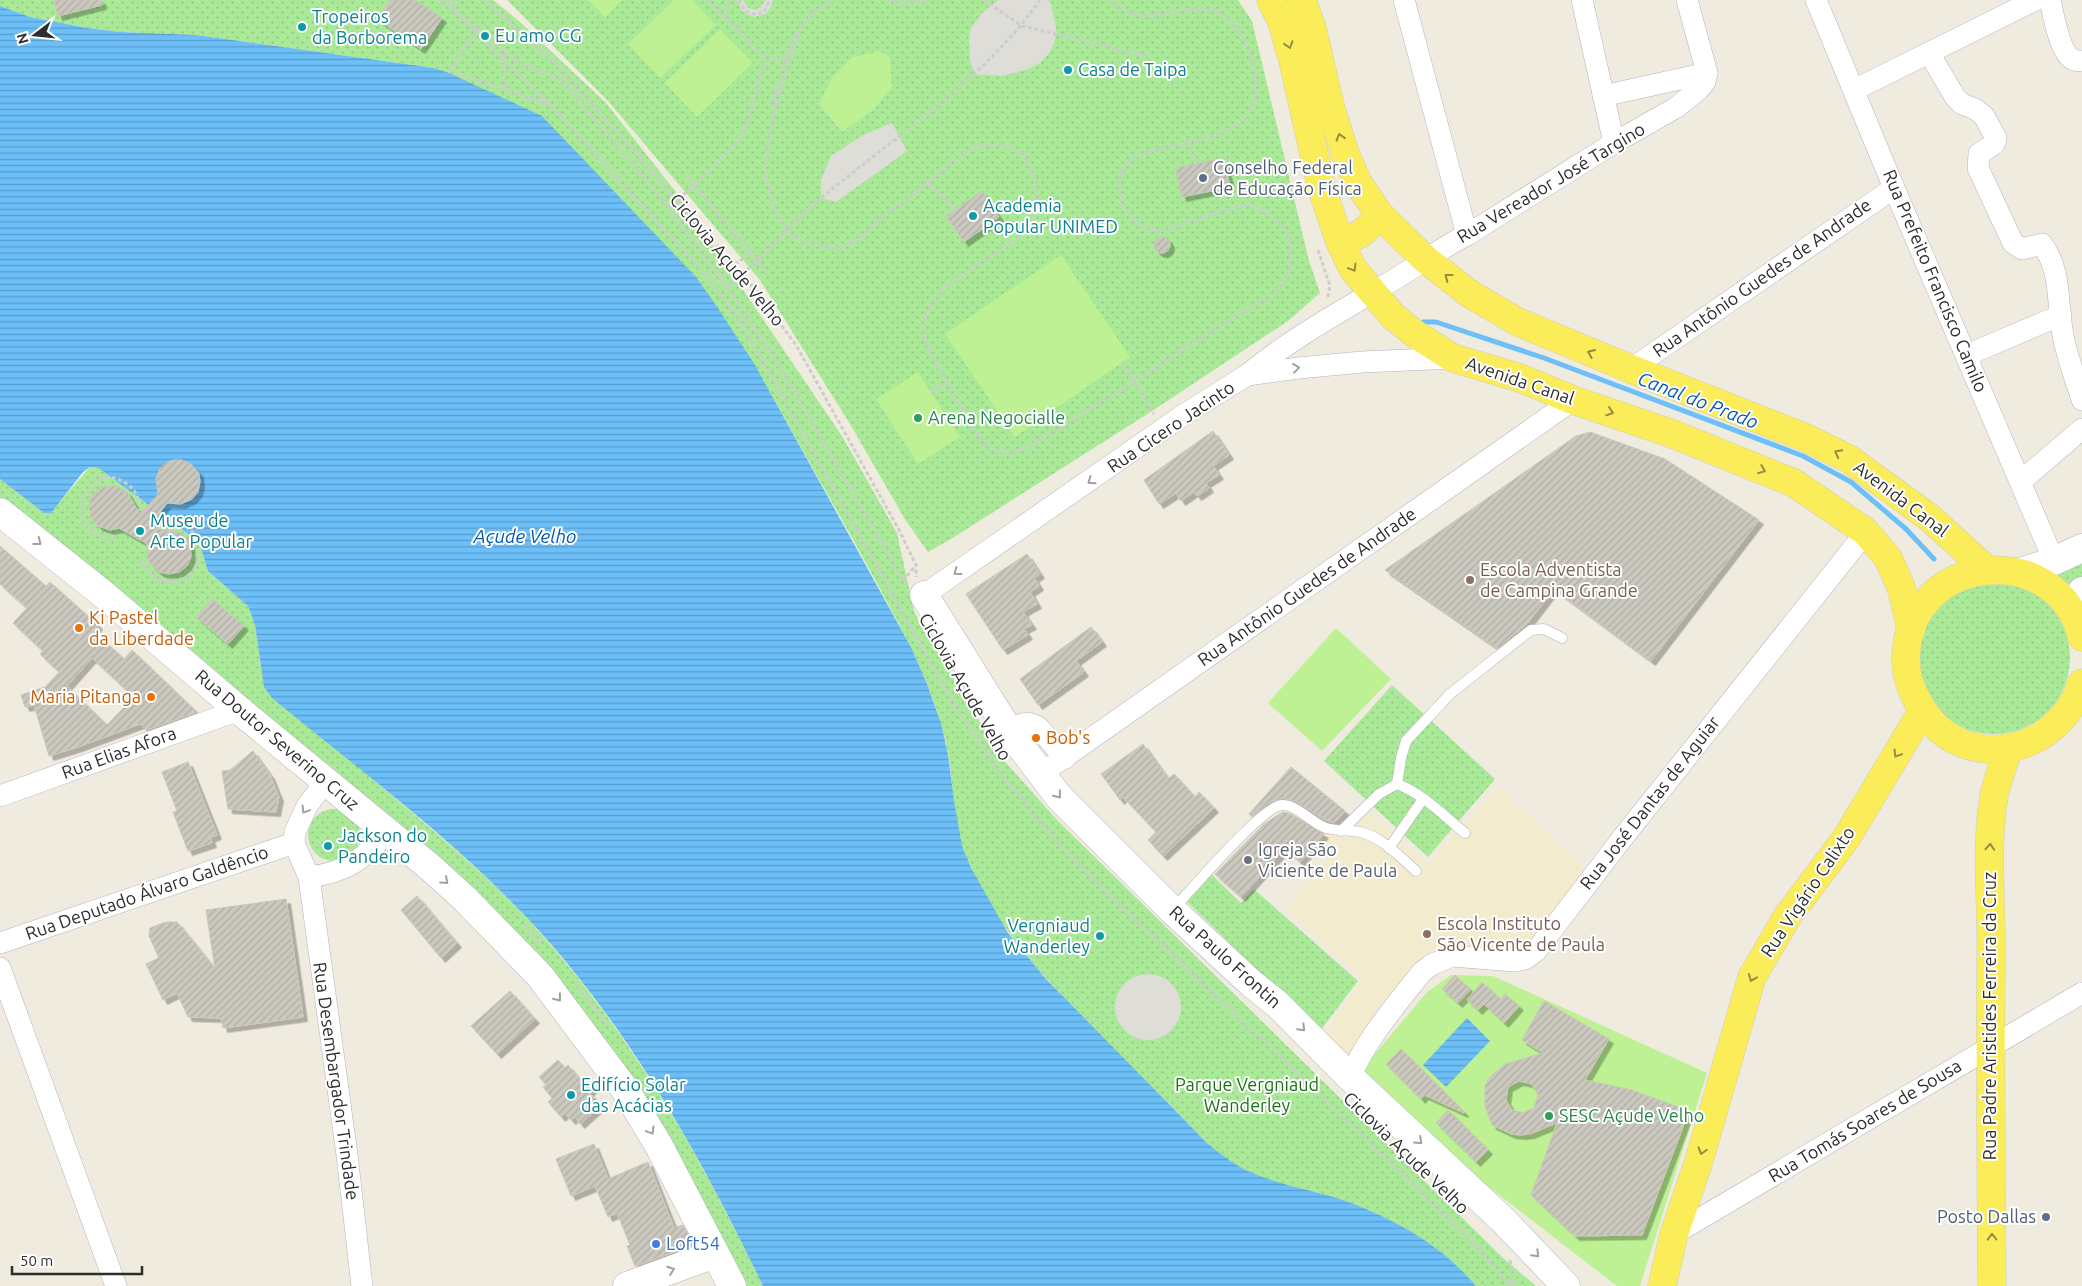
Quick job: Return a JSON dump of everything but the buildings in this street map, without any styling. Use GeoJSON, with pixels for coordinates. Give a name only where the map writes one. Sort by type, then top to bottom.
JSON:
{"type":"FeatureCollection","features":[{"type":"Feature","properties":{"kind":"main road","name":"Avenida Canal"},"geometry":{"type":"LineString","coordinates":[[1271,0],[1282,22],[1293,61],[1322,189],[1328,243],[1393,316],[1415,334],[1453,358],[1520,378],[1574,400],[1674,434],[1794,483],[1866,532],[1888,558],[1901,587],[1911,628]]}},
{"type":"Feature","properties":{"kind":"main road","name":"Avenida Canal"},"geometry":{"type":"LineString","coordinates":[[1302,0],[1312,28],[1331,109],[1345,153],[1358,183],[1379,214],[1425,259],[1470,294],[1518,322],[1804,437],[1849,459],[1930,518],[1986,570]]}},
{"type":"Feature","properties":{"kind":"main road"},"geometry":{"type":"LineString","coordinates":[[1328,243],[1350,239],[1369,229],[1379,214]]}},
{"type":"Feature","properties":{"kind":"main road","name":"Rua Doutor Severino Cruz"},"geometry":{"type":"LineString","coordinates":[[0,512],[103,594],[465,899],[540,976],[626,1091],[659,1146],[732,1286]]}},
{"type":"Feature","properties":{"kind":"main road"},"geometry":{"type":"LineString","coordinates":[[2020,572],[2054,561],[2082,548]]}},
{"type":"Feature","properties":{"kind":"main road"},"geometry":{"type":"LineString","coordinates":[[2081,634],[2071,612],[2057,594],[2040,581],[2020,572],[1986,570],[1962,576],[1940,588],[1922,606],[1911,628],[1906,657],[1909,686],[1922,712],[1936,727],[1960,742],[1989,750],[2008,749],[2070,727],[2073,706],[2082,683]]}},
{"type":"Feature","properties":{"kind":"main road","name":"Rua Paulo Frontin"},"geometry":{"type":"LineString","coordinates":[[920,585],[1009,731],[1059,797],[1172,910],[1252,984],[1277,1004],[1350,1077],[1504,1221],[1566,1286]]}},
{"type":"Feature","properties":{"kind":"main road"},"geometry":{"type":"LineString","coordinates":[[2081,634],[2079,600],[2082,591]]}},
{"type":"Feature","properties":{"kind":"main road","name":"Rua Vigário Calixto"},"geometry":{"type":"LineString","coordinates":[[1662,1286],[1674,1234],[1698,1164],[1752,977],[1787,917],[1847,837],[1922,712]]}},
{"type":"Feature","properties":{"kind":"main road","name":"Rua Padre Aristides Ferreira da Cruz"},"geometry":{"type":"LineString","coordinates":[[1992,1286],[1990,1047],[1992,943],[1989,889],[1990,853],[1994,796],[2008,749]]}},
{"type":"Feature","properties":{"kind":"main road"},"geometry":{"type":"LineString","coordinates":[[627,1286],[715,1254]]}},
{"type":"Feature","properties":{"kind":"street"},"geometry":{"type":"LineString","coordinates":[[1404,0],[1468,235]]}},
{"type":"Feature","properties":{"kind":"street"},"geometry":{"type":"LineString","coordinates":[[1582,0],[1614,143]]}},
{"type":"Feature","properties":{"kind":"street"},"geometry":{"type":"LineString","coordinates":[[1603,96],[1707,73],[1687,0]]}},
{"type":"Feature","properties":{"kind":"street","name":"Rua Prefeito Francisco Camilo"},"geometry":{"type":"LineString","coordinates":[[1816,0],[1894,188],[2054,561]]}},
{"type":"Feature","properties":{"kind":"street"},"geometry":{"type":"LineString","coordinates":[[1854,90],[2035,0]]}},
{"type":"Feature","properties":{"kind":"street"},"geometry":{"type":"LineString","coordinates":[[2050,0],[2061,41],[2068,56],[2074,61],[2082,61]]}},
{"type":"Feature","properties":{"kind":"street"},"geometry":{"type":"LineString","coordinates":[[1929,53],[1954,97],[1984,116],[1996,138],[1995,143],[1979,154],[1978,168],[2013,243],[2022,249],[2042,244],[2048,252],[2056,277],[2062,329],[2082,400]]}},
{"type":"Feature","properties":{"kind":"street","name":"Rua Vereador José Targino"},"geometry":{"type":"LineString","coordinates":[[1371,292],[1468,235],[1614,143],[1677,107],[1699,89],[1705,82],[1707,73]]}},
{"type":"Feature","properties":{"kind":"street","name":"Rua Antônio Guedes de Andrade"},"geometry":{"type":"LineString","coordinates":[[1631,369],[1894,188]]}},
{"type":"Feature","properties":{"kind":"street"},"geometry":{"type":"LineString","coordinates":[[1247,375],[1270,356],[1371,292]]}},
{"type":"Feature","properties":{"kind":"street"},"geometry":{"type":"LineString","coordinates":[[1967,355],[2061,315]]}},
{"type":"Feature","properties":{"kind":"street","name":"Rua Cicero Jacinto"},"geometry":{"type":"LineString","coordinates":[[920,585],[1247,375],[1362,362],[1453,358]]}},
{"type":"Feature","properties":{"kind":"street","name":"Rua Antônio Guedes de Andrade"},"geometry":{"type":"LineString","coordinates":[[1042,773],[1574,400]]}},
{"type":"Feature","properties":{"kind":"street"},"geometry":{"type":"LineString","coordinates":[[2021,481],[2082,429]]}},
{"type":"Feature","properties":{"kind":"street","name":"Rua José Dantas de Aguiar"},"geometry":{"type":"LineString","coordinates":[[1350,1077],[1358,1059],[1376,1032],[1422,972],[1431,965],[1452,956],[1515,961],[1524,959],[1536,951],[1642,813],[1866,532]]}},
{"type":"Feature","properties":{"kind":"street","name":"Rua Elias Afora"},"geometry":{"type":"LineString","coordinates":[[0,796],[239,710]]}},
{"type":"Feature","properties":{"kind":"street"},"geometry":{"type":"LineString","coordinates":[[1009,731],[1024,724],[1033,724],[1038,727],[1065,758]]}},
{"type":"Feature","properties":{"kind":"street"},"geometry":{"type":"LineString","coordinates":[[294,843],[300,819],[325,782]]}},
{"type":"Feature","properties":{"kind":"street"},"geometry":{"type":"LineString","coordinates":[[309,877],[339,870],[354,864],[387,832]]}},
{"type":"Feature","properties":{"kind":"street","name":"Rua Desembargador Trindade"},"geometry":{"type":"LineString","coordinates":[[294,843],[309,877],[347,1155],[362,1286]]}},
{"type":"Feature","properties":{"kind":"street","name":"Rua Deputado Álvaro Galdêncio"},"geometry":{"type":"LineString","coordinates":[[0,943],[294,843]]}},
{"type":"Feature","properties":{"kind":"street"},"geometry":{"type":"LineString","coordinates":[[0,968],[116,1286]]}},
{"type":"Feature","properties":{"kind":"street","name":"Rua Tomás Soares de Sousa"},"geometry":{"type":"LineString","coordinates":[[1674,1234],[2082,993]]}},
{"type":"Feature","properties":{"kind":"lane"},"geometry":{"type":"LineString","coordinates":[[1341,831],[1379,794],[1396,784],[1406,741],[1450,694],[1531,630],[1544,629],[1562,638]]}},
{"type":"Feature","properties":{"kind":"lane"},"geometry":{"type":"LineString","coordinates":[[1396,784],[1405,787],[1423,799],[1465,833]]}},
{"type":"Feature","properties":{"kind":"lane"},"geometry":{"type":"LineString","coordinates":[[1389,848],[1423,799]]}},
{"type":"Feature","properties":{"kind":"lane"},"geometry":{"type":"LineString","coordinates":[[1172,910],[1228,849],[1270,810],[1281,805],[1290,806],[1324,827],[1341,831],[1360,832],[1375,838],[1416,871]]}},
{"type":"Feature","properties":{"kind":"path"},"geometry":{"type":"LineString","coordinates":[[450,0],[461,16],[520,63],[561,79],[668,207],[720,277],[773,356],[902,580],[911,589],[920,585]]}},
{"type":"Feature","properties":{"kind":"path","name":"Ciclovia Açude Velho"},"geometry":{"type":"LineString","coordinates":[[484,0],[559,66],[704,233],[743,274],[796,345],[898,528],[916,565],[920,585]]}},
{"type":"Feature","properties":{"kind":"path"},"geometry":{"type":"LineString","coordinates":[[708,0],[765,58],[786,59]]}},
{"type":"Feature","properties":{"kind":"path"},"geometry":{"type":"LineString","coordinates":[[724,16],[731,0]]}},
{"type":"Feature","properties":{"kind":"path"},"geometry":{"type":"LineString","coordinates":[[739,0],[744,11],[754,14],[764,12],[768,8],[770,0]]}},
{"type":"Feature","properties":{"kind":"path"},"geometry":{"type":"LineString","coordinates":[[774,109],[773,102],[793,37],[810,15],[820,7],[835,0]]}},
{"type":"Feature","properties":{"kind":"path"},"geometry":{"type":"LineString","coordinates":[[887,0],[917,3],[927,0]]}},
{"type":"Feature","properties":{"kind":"path"},"geometry":{"type":"LineString","coordinates":[[984,0],[1022,26],[1150,57]]}},
{"type":"Feature","properties":{"kind":"path"},"geometry":{"type":"LineString","coordinates":[[727,287],[758,261],[821,198],[953,94],[975,74],[1022,26],[1040,0]]}},
{"type":"Feature","properties":{"kind":"path"},"geometry":{"type":"LineString","coordinates":[[799,31],[774,109],[768,142],[766,176],[773,204],[786,231],[806,243],[838,249],[859,239],[964,153],[985,144],[1004,145],[1021,152],[1034,176],[1038,204],[1032,224],[1017,239],[947,286],[930,306],[925,318],[924,332],[928,349],[977,435],[990,448],[1008,453],[1027,448],[1246,310],[1272,296],[1287,276],[1291,255],[1288,234],[1271,215],[1252,206],[1235,207],[1159,232],[1134,220],[1124,210],[1119,191],[1122,173],[1135,157],[1152,150],[1188,143],[1226,131],[1247,116],[1257,86],[1249,50],[1241,33],[1223,14],[1210,5],[1195,4],[1162,14],[1137,14],[1108,0]]}},
{"type":"Feature","properties":{"kind":"path"},"geometry":{"type":"LineString","coordinates":[[477,29],[450,71],[551,105]]}},
{"type":"Feature","properties":{"kind":"path"},"geometry":{"type":"LineString","coordinates":[[506,89],[502,58],[507,52]]}},
{"type":"Feature","properties":{"kind":"path"},"geometry":{"type":"LineString","coordinates":[[668,207],[694,186],[745,131],[765,58]]}},
{"type":"Feature","properties":{"kind":"path"},"geometry":{"type":"LineString","coordinates":[[1188,143],[1195,164]]}},
{"type":"Feature","properties":{"kind":"path"},"geometry":{"type":"LineString","coordinates":[[687,177],[768,273]]}},
{"type":"Feature","properties":{"kind":"path"},"geometry":{"type":"LineString","coordinates":[[928,183],[956,209]]}},
{"type":"Feature","properties":{"kind":"path"},"geometry":{"type":"LineString","coordinates":[[1325,302],[1330,286],[1328,243]]}},
{"type":"Feature","properties":{"kind":"path"},"geometry":{"type":"LineString","coordinates":[[720,277],[751,252]]}},
{"type":"Feature","properties":{"kind":"path"},"geometry":{"type":"LineString","coordinates":[[1122,363],[1136,381],[1152,411],[1165,429]]}},
{"type":"Feature","properties":{"kind":"path"},"geometry":{"type":"LineString","coordinates":[[931,392],[947,383]]}},
{"type":"Feature","properties":{"kind":"path"},"geometry":{"type":"LineString","coordinates":[[115,537],[97,534],[85,522],[81,510],[82,501],[91,486],[98,481],[110,478],[124,482],[136,494],[140,511]]}},
{"type":"Feature","properties":{"kind":"path"},"geometry":{"type":"LineString","coordinates":[[142,560],[152,575],[172,582],[188,575],[198,561],[198,544],[189,530],[173,523],[156,526]]}},
{"type":"Feature","properties":{"kind":"path"},"geometry":{"type":"LineString","coordinates":[[1509,1252],[1514,1286]]}},
{"type":"Feature","properties":{"kind":"shaded area"},"geometry":{"type":"Polygon","coordinates":[[[737,0],[743,0],[748,8],[755,10],[761,7],[765,0],[773,0],[770,9],[765,14],[754,17],[743,12],[737,0]]]}},
{"type":"Feature","properties":{"kind":"shaded area"},"geometry":{"type":"Polygon","coordinates":[[[998,0],[1048,0],[1051,4],[1056,27],[1055,41],[1049,53],[1040,63],[1028,69],[1002,76],[975,74],[970,61],[969,39],[971,28],[983,12],[998,0]]]}},
{"type":"Feature","properties":{"kind":"shaded area"},"geometry":{"type":"Polygon","coordinates":[[[892,123],[907,151],[836,202],[821,198],[821,180],[831,156],[863,135],[892,123]]]}},
{"type":"Feature","properties":{"kind":"shaded area","name":"Escola Instituto São Vicente de Paula"},"geometry":{"type":"Polygon","coordinates":[[[1498,787],[1589,873],[1521,960],[1450,958],[1351,1060],[1324,1033],[1363,979],[1285,910],[1334,849],[1321,838],[1328,830],[1342,840],[1365,809],[1428,864],[1498,787]]]}},
{"type":"Feature","properties":{"kind":"shaded area"},"geometry":{"type":"Polygon","coordinates":[[[1141,974],[1155,974],[1167,979],[1176,988],[1181,1000],[1179,1020],[1172,1031],[1155,1040],[1141,1040],[1129,1035],[1120,1026],[1115,1014],[1115,1000],[1120,988],[1129,979],[1141,974]]]}},
{"type":"Feature","properties":{"kind":"green space","name":"Parque Vergniaud Wanderley"},"geometry":{"type":"Polygon","coordinates":[[[0,0],[493,0],[520,22],[606,103],[683,201],[842,436],[897,533],[914,611],[919,622],[1007,764],[1057,820],[1502,1257],[1536,1286],[1476,1286],[1448,1258],[1398,1224],[1343,1200],[1266,1179],[1236,1165],[1207,1143],[1080,1015],[1022,950],[989,902],[963,849],[956,826],[950,764],[942,725],[912,649],[860,552],[744,348],[710,298],[670,250],[434,68],[196,35],[121,32],[87,28],[30,17],[0,6],[0,0]]]}},
{"type":"Feature","properties":{"kind":"green space"},"geometry":{"type":"Polygon","coordinates":[[[507,0],[1238,0],[1252,21],[1309,261],[1320,293],[1288,321],[1152,411],[928,552],[906,521],[850,424],[760,280],[608,101],[507,0]]]}},
{"type":"Feature","properties":{"kind":"green space"},"geometry":{"type":"Polygon","coordinates":[[[588,0],[622,0],[605,17],[588,0]]]}},
{"type":"Feature","properties":{"kind":"green space"},"geometry":{"type":"Polygon","coordinates":[[[674,0],[692,0],[716,25],[660,78],[628,44],[674,0]]]}},
{"type":"Feature","properties":{"kind":"green space"},"geometry":{"type":"Polygon","coordinates":[[[720,29],[753,63],[697,117],[665,83],[720,29]]]}},
{"type":"Feature","properties":{"kind":"green space"},"geometry":{"type":"Polygon","coordinates":[[[879,51],[890,57],[892,87],[874,109],[842,132],[819,104],[832,78],[851,58],[879,51]]]}},
{"type":"Feature","properties":{"kind":"green space"},"geometry":{"type":"Polygon","coordinates":[[[1061,255],[1130,357],[1015,437],[945,334],[1061,255]]]}},
{"type":"Feature","properties":{"kind":"green space","name":"Arena Negocialle"},"geometry":{"type":"Polygon","coordinates":[[[918,372],[960,437],[918,464],[876,399],[918,372]]]}},
{"type":"Feature","properties":{"kind":"green space"},"geometry":{"type":"Polygon","coordinates":[[[90,467],[97,467],[199,542],[208,571],[248,606],[255,625],[264,687],[478,870],[527,918],[575,975],[637,1059],[691,1147],[763,1286],[740,1286],[528,958],[0,505],[0,479],[44,513],[50,513],[90,467]]]}},
{"type":"Feature","properties":{"kind":"green space"},"geometry":{"type":"Polygon","coordinates":[[[2082,551],[2082,580],[2076,601],[2056,589],[2055,565],[2082,551]]]}},
{"type":"Feature","properties":{"kind":"green space"},"geometry":{"type":"Polygon","coordinates":[[[1994,582],[2023,588],[2048,604],[2064,629],[2070,658],[2064,687],[2048,712],[2023,728],[1994,734],[1965,728],[1940,712],[1924,687],[1918,658],[1924,629],[1940,604],[1965,588],[1994,582]]]}},
{"type":"Feature","properties":{"kind":"green space"},"geometry":{"type":"Polygon","coordinates":[[[1336,628],[1391,679],[1322,751],[1268,703],[1336,628]]]}},
{"type":"Feature","properties":{"kind":"green space"},"geometry":{"type":"Polygon","coordinates":[[[1392,685],[1495,779],[1428,857],[1324,761],[1392,685]]]}},
{"type":"Feature","properties":{"kind":"green space"},"geometry":{"type":"Polygon","coordinates":[[[334,809],[344,811],[352,817],[358,825],[360,835],[358,845],[352,853],[344,859],[334,861],[324,859],[316,853],[310,845],[308,835],[310,825],[316,817],[324,811],[334,809]]]}},
{"type":"Feature","properties":{"kind":"green space"},"geometry":{"type":"Polygon","coordinates":[[[1205,868],[1241,903],[1254,889],[1358,981],[1320,1031],[1179,894],[1205,868]]]}},
{"type":"Feature","properties":{"kind":"green space","name":"SESC Açude Velho"},"geometry":{"type":"Polygon","coordinates":[[[1451,975],[1493,976],[1707,1073],[1640,1286],[1617,1286],[1451,1158],[1359,1073],[1427,992],[1451,975]]]}},
{"type":"Feature","properties":{"kind":"water","name":"Açude Velho"},"geometry":{"type":"Polygon","coordinates":[[[0,6],[30,17],[87,28],[121,32],[196,35],[434,68],[449,73],[542,116],[696,277],[755,365],[912,649],[941,723],[948,754],[962,846],[971,868],[1008,933],[1046,979],[1218,1152],[1255,1174],[1343,1200],[1398,1224],[1448,1258],[1476,1286],[763,1286],[716,1193],[665,1102],[637,1058],[576,974],[542,934],[511,902],[446,840],[272,698],[264,687],[255,625],[248,606],[208,571],[199,542],[97,467],[90,467],[83,472],[51,513],[44,513],[0,479],[0,6]]]}},
{"type":"Feature","properties":{"kind":"water"},"geometry":{"type":"Polygon","coordinates":[[[1467,1018],[1490,1041],[1446,1087],[1423,1065],[1467,1018]]]}},
{"type":"Feature","properties":{"kind":"waterway","name":"Canal do Prado"},"geometry":{"type":"LineString","coordinates":[[1423,322],[1436,322],[1544,358],[1803,456],[1851,482],[1906,529],[1934,559]]}},
{"type":"Feature","properties":{"kind":"place","name":"Tropeiros da Borborema"},"geometry":{"type":"Point","coordinates":[302,27]}},
{"type":"Feature","properties":{"kind":"place","name":"Eu amo CG"},"geometry":{"type":"Point","coordinates":[485,36]}},
{"type":"Feature","properties":{"kind":"place","name":"Casa de Taipa"},"geometry":{"type":"Point","coordinates":[1068,70]}},
{"type":"Feature","properties":{"kind":"place","name":"Conselho Federal de Educação Física"},"geometry":{"type":"Point","coordinates":[1203,178]}},
{"type":"Feature","properties":{"kind":"place","name":"Academia Popular UNIMED"},"geometry":{"type":"Point","coordinates":[973,216]}},
{"type":"Feature","properties":{"kind":"place","name":"Arena Negocialle"},"geometry":{"type":"Point","coordinates":[918,418]}},
{"type":"Feature","properties":{"kind":"place","name":"Museu de Arte Popular"},"geometry":{"type":"Point","coordinates":[140,531]}},
{"type":"Feature","properties":{"kind":"place","name":"Escola Adventista de Campina Grande"},"geometry":{"type":"Point","coordinates":[1470,580]}},
{"type":"Feature","properties":{"kind":"place","name":"Ki Pastel da Liberdade"},"geometry":{"type":"Point","coordinates":[79,628]}},
{"type":"Feature","properties":{"kind":"place","name":"Maria Pitanga"},"geometry":{"type":"Point","coordinates":[151,697]}},
{"type":"Feature","properties":{"kind":"place","name":"Bob's"},"geometry":{"type":"Point","coordinates":[1036,738]}},
{"type":"Feature","properties":{"kind":"place","name":"Jackson do Pandeiro"},"geometry":{"type":"Point","coordinates":[328,846]}},
{"type":"Feature","properties":{"kind":"place","name":"Igreja São Viciente de Paula"},"geometry":{"type":"Point","coordinates":[1248,860]}},
{"type":"Feature","properties":{"kind":"place","name":"Escola Instituto São Vicente de Paula"},"geometry":{"type":"Point","coordinates":[1427,934]}},
{"type":"Feature","properties":{"kind":"place","name":"Vergniaud Wanderley"},"geometry":{"type":"Point","coordinates":[1100,936]}},
{"type":"Feature","properties":{"kind":"place","name":"Edifício Solar das Acácias"},"geometry":{"type":"Point","coordinates":[571,1095]}},
{"type":"Feature","properties":{"kind":"place","name":"SESC Açude Velho"},"geometry":{"type":"Point","coordinates":[1549,1116]}},
{"type":"Feature","properties":{"kind":"place","name":"Posto Dallas"},"geometry":{"type":"Point","coordinates":[2046,1217]}},
{"type":"Feature","properties":{"kind":"place","name":"Loft54"},"geometry":{"type":"Point","coordinates":[656,1244]}}]}
